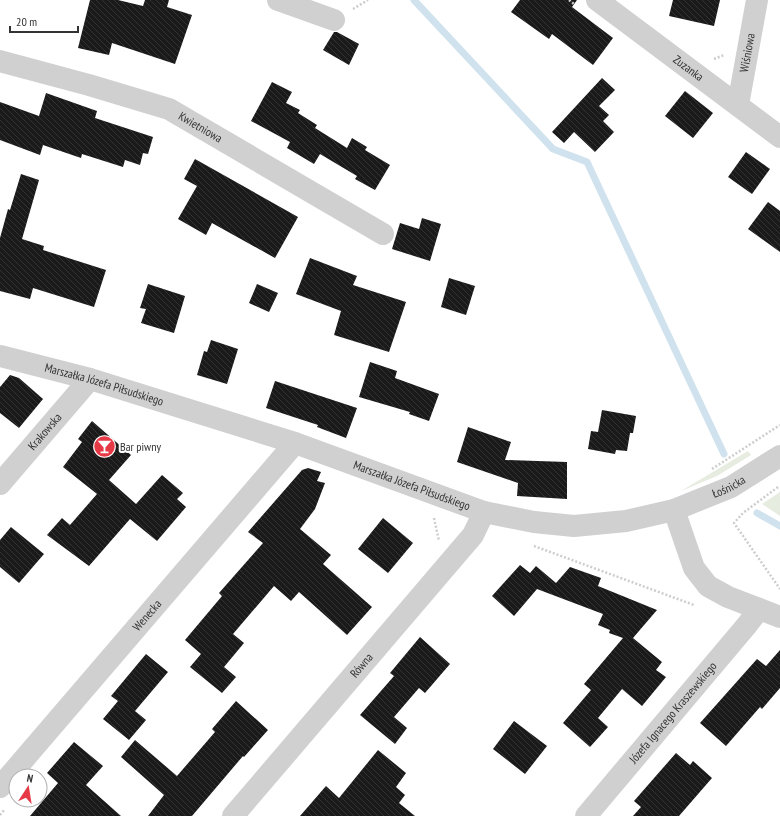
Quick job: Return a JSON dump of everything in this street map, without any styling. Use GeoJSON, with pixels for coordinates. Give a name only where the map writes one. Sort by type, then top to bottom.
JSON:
{"type":"FeatureCollection","features":[{"type":"Feature","properties":{"kind":"street"},"geometry":{"type":"LineString","coordinates":[[278,0],[334,20]]}},
{"type":"Feature","properties":{"kind":"street","name":"Zuzanka"},"geometry":{"type":"LineString","coordinates":[[597,0],[780,137]]}},
{"type":"Feature","properties":{"kind":"street","name":"Wiśniowa"},"geometry":{"type":"LineString","coordinates":[[738,105],[757,0]]}},
{"type":"Feature","properties":{"kind":"street","name":"Kwietniowa"},"geometry":{"type":"LineString","coordinates":[[0,61],[89,85],[169,109],[383,234]]}},
{"type":"Feature","properties":{"kind":"street","name":"Marszałka Józefa Piłsudskiego"},"geometry":{"type":"LineString","coordinates":[[0,356],[90,379],[295,443],[484,512],[534,522],[574,526],[626,521],[674,510]]}},
{"type":"Feature","properties":{"kind":"street","name":"Krakowska"},"geometry":{"type":"LineString","coordinates":[[0,484],[90,379]]}},
{"type":"Feature","properties":{"kind":"street","name":"Wenecka"},"geometry":{"type":"LineString","coordinates":[[0,787],[295,443]]}},
{"type":"Feature","properties":{"kind":"street","name":"Łośnicka"},"geometry":{"type":"LineString","coordinates":[[674,510],[731,487],[780,456]]}},
{"type":"Feature","properties":{"kind":"street"},"geometry":{"type":"LineString","coordinates":[[674,510],[694,568],[708,586],[728,597],[780,617]]}},
{"type":"Feature","properties":{"kind":"street","name":"Równa"},"geometry":{"type":"LineString","coordinates":[[233,816],[473,535],[484,512]]}},
{"type":"Feature","properties":{"kind":"street","name":"Józefa Ignacego Kraszewskiego"},"geometry":{"type":"LineString","coordinates":[[586,816],[759,609]]}},
{"type":"Feature","properties":{"kind":"path"},"geometry":{"type":"LineString","coordinates":[[712,468],[780,425]]}},
{"type":"Feature","properties":{"kind":"path"},"geometry":{"type":"LineString","coordinates":[[780,485],[743,513],[734,523],[780,589]]}},
{"type":"Feature","properties":{"kind":"path"},"geometry":{"type":"LineString","coordinates":[[529,544],[700,608]]}},
{"type":"Feature","properties":{"kind":"shaded area"},"geometry":{"type":"Polygon","coordinates":[[[748,451],[751,455],[717,476],[681,491],[748,451]]]}},
{"type":"Feature","properties":{"kind":"shaded area"},"geometry":{"type":"Polygon","coordinates":[[[780,492],[780,516],[762,504],[780,492]]]}},
{"type":"Feature","properties":{"kind":"building"},"geometry":{"type":"Polygon","coordinates":[[[90,0],[118,0],[143,6],[145,0],[169,0],[167,7],[192,15],[175,64],[112,43],[109,55],[78,48],[90,0]]]}},
{"type":"Feature","properties":{"kind":"building"},"geometry":{"type":"Polygon","coordinates":[[[520,0],[577,0],[572,7],[613,38],[593,65],[552,34],[549,39],[511,12],[520,0]]]}},
{"type":"Feature","properties":{"kind":"building"},"geometry":{"type":"Polygon","coordinates":[[[673,0],[720,0],[714,26],[669,16],[673,0]]]}},
{"type":"Feature","properties":{"kind":"building"},"geometry":{"type":"Polygon","coordinates":[[[334,32],[337,32],[359,44],[349,65],[323,50],[334,32]]]}},
{"type":"Feature","properties":{"kind":"building"},"geometry":{"type":"Polygon","coordinates":[[[602,78],[615,90],[599,106],[609,115],[603,121],[614,132],[595,152],[574,132],[564,143],[552,132],[602,78]]]}},
{"type":"Feature","properties":{"kind":"building"},"geometry":{"type":"Polygon","coordinates":[[[272,82],[292,92],[286,103],[300,110],[298,113],[317,125],[315,128],[347,148],[352,138],[367,147],[365,150],[390,165],[375,190],[355,179],[357,176],[320,154],[314,164],[287,148],[290,142],[251,121],[272,82]]]}},
{"type":"Feature","properties":{"kind":"building"},"geometry":{"type":"Polygon","coordinates":[[[685,91],[713,113],[693,138],[665,116],[685,91]]]}},
{"type":"Feature","properties":{"kind":"building"},"geometry":{"type":"Polygon","coordinates":[[[46,93],[97,111],[95,118],[153,137],[148,154],[143,153],[140,165],[125,160],[123,167],[82,154],[81,158],[43,145],[40,155],[0,140],[0,102],[39,116],[46,93]]]}},
{"type":"Feature","properties":{"kind":"building"},"geometry":{"type":"Polygon","coordinates":[[[746,152],[770,169],[752,194],[728,177],[746,152]]]}},
{"type":"Feature","properties":{"kind":"building"},"geometry":{"type":"Polygon","coordinates":[[[195,159],[298,217],[275,258],[212,223],[206,235],[178,219],[197,186],[184,179],[195,159]]]}},
{"type":"Feature","properties":{"kind":"building"},"geometry":{"type":"Polygon","coordinates":[[[21,174],[39,180],[22,239],[44,246],[43,250],[106,270],[94,307],[33,288],[30,299],[0,291],[0,238],[8,209],[10,210],[21,174]]]}},
{"type":"Feature","properties":{"kind":"building"},"geometry":{"type":"Polygon","coordinates":[[[768,202],[780,211],[780,252],[748,229],[768,202]]]}},
{"type":"Feature","properties":{"kind":"building"},"geometry":{"type":"Polygon","coordinates":[[[422,218],[441,224],[430,261],[392,249],[400,223],[419,229],[422,218]]]}},
{"type":"Feature","properties":{"kind":"building"},"geometry":{"type":"Polygon","coordinates":[[[310,258],[357,276],[353,285],[406,302],[389,352],[334,335],[341,311],[296,294],[310,258]]]}},
{"type":"Feature","properties":{"kind":"building"},"geometry":{"type":"Polygon","coordinates":[[[449,278],[475,286],[466,315],[441,307],[449,278]]]}},
{"type":"Feature","properties":{"kind":"building"},"geometry":{"type":"Polygon","coordinates":[[[148,284],[185,296],[174,333],[141,323],[146,309],[140,308],[148,284]]]}},
{"type":"Feature","properties":{"kind":"building"},"geometry":{"type":"Polygon","coordinates":[[[257,284],[278,293],[269,312],[249,303],[257,284]]]}},
{"type":"Feature","properties":{"kind":"building"},"geometry":{"type":"Polygon","coordinates":[[[211,340],[238,349],[227,384],[197,375],[204,351],[207,352],[211,340]]]}},
{"type":"Feature","properties":{"kind":"building"},"geometry":{"type":"Polygon","coordinates":[[[370,362],[397,371],[395,378],[439,394],[429,421],[409,414],[410,412],[359,397],[370,362]]]}},
{"type":"Feature","properties":{"kind":"building"},"geometry":{"type":"Polygon","coordinates":[[[10,375],[19,378],[43,399],[19,428],[0,413],[0,387],[10,375]]]}},
{"type":"Feature","properties":{"kind":"building"},"geometry":{"type":"Polygon","coordinates":[[[275,381],[357,408],[346,438],[317,427],[318,425],[266,408],[275,381]]]}},
{"type":"Feature","properties":{"kind":"building"},"geometry":{"type":"Polygon","coordinates":[[[602,410],[636,416],[633,433],[630,433],[627,451],[616,450],[615,454],[588,449],[591,431],[598,432],[602,410]]]}},
{"type":"Feature","properties":{"kind":"building"},"geometry":{"type":"Polygon","coordinates":[[[92,421],[131,455],[109,480],[136,504],[162,475],[183,493],[177,499],[186,507],[157,541],[130,519],[89,566],[47,535],[62,518],[70,525],[97,494],[63,467],[82,442],[78,439],[92,421]]]}},
{"type":"Feature","properties":{"kind":"building"},"geometry":{"type":"Polygon","coordinates":[[[468,427],[511,442],[505,460],[567,462],[567,499],[517,496],[518,483],[457,462],[468,427]]]}},
{"type":"Feature","properties":{"kind":"building"},"geometry":{"type":"Polygon","coordinates":[[[308,468],[321,472],[317,481],[325,483],[315,509],[300,529],[331,555],[323,564],[372,607],[347,635],[299,592],[291,601],[274,586],[233,634],[244,643],[224,667],[236,677],[222,693],[190,667],[201,654],[185,640],[222,596],[219,593],[263,543],[248,532],[302,470],[308,468]]]}},
{"type":"Feature","properties":{"kind":"building"},"geometry":{"type":"Polygon","coordinates":[[[383,518],[413,543],[388,573],[358,549],[383,518]]]}},
{"type":"Feature","properties":{"kind":"building"},"geometry":{"type":"Polygon","coordinates":[[[11,527],[44,554],[19,583],[0,567],[0,540],[11,527]]]}},
{"type":"Feature","properties":{"kind":"building"},"geometry":{"type":"Polygon","coordinates":[[[520,565],[530,573],[536,566],[556,583],[570,567],[601,578],[598,586],[657,610],[633,638],[662,662],[656,670],[666,677],[642,706],[622,689],[598,718],[608,727],[590,747],[563,723],[591,690],[584,684],[623,638],[609,633],[610,630],[598,625],[603,614],[537,589],[514,616],[492,596],[520,565]]]}},
{"type":"Feature","properties":{"kind":"building"},"geometry":{"type":"Polygon","coordinates":[[[420,637],[450,664],[425,693],[419,688],[394,717],[407,728],[395,744],[360,715],[394,676],[390,673],[420,637]]]}},
{"type":"Feature","properties":{"kind":"building"},"geometry":{"type":"Polygon","coordinates":[[[780,650],[780,688],[762,709],[760,707],[726,746],[700,723],[757,659],[766,666],[780,650]]]}},
{"type":"Feature","properties":{"kind":"building"},"geometry":{"type":"Polygon","coordinates":[[[146,654],[168,672],[135,711],[146,720],[129,740],[103,719],[118,701],[111,696],[146,654]]]}},
{"type":"Feature","properties":{"kind":"building"},"geometry":{"type":"Polygon","coordinates":[[[236,701],[268,730],[244,757],[243,756],[192,816],[148,816],[164,795],[121,757],[135,740],[177,776],[215,732],[212,729],[236,701]]]}},
{"type":"Feature","properties":{"kind":"building"},"geometry":{"type":"Polygon","coordinates":[[[514,721],[547,746],[525,774],[493,749],[514,721]]]}},
{"type":"Feature","properties":{"kind":"building"},"geometry":{"type":"Polygon","coordinates":[[[74,742],[103,766],[86,785],[121,816],[30,816],[37,808],[48,808],[48,795],[58,783],[48,774],[48,772],[74,742]]]}},
{"type":"Feature","properties":{"kind":"building"},"geometry":{"type":"Polygon","coordinates":[[[378,750],[406,773],[396,787],[405,795],[399,803],[415,816],[300,816],[326,786],[339,798],[378,750]]]}},
{"type":"Feature","properties":{"kind":"building"},"geometry":{"type":"Polygon","coordinates":[[[676,753],[690,765],[693,761],[712,778],[679,816],[633,816],[641,807],[634,801],[676,753]]]}},
{"type":"Feature","properties":{"kind":"waterway"},"geometry":{"type":"LineString","coordinates":[[414,0],[553,149],[587,162],[724,454]]}},
{"type":"Feature","properties":{"kind":"waterway"},"geometry":{"type":"LineString","coordinates":[[757,513],[780,526]]}},
{"type":"Feature","properties":{"kind":"place","name":"Bar piwny"},"geometry":{"type":"Point","coordinates":[105,447]}}]}
